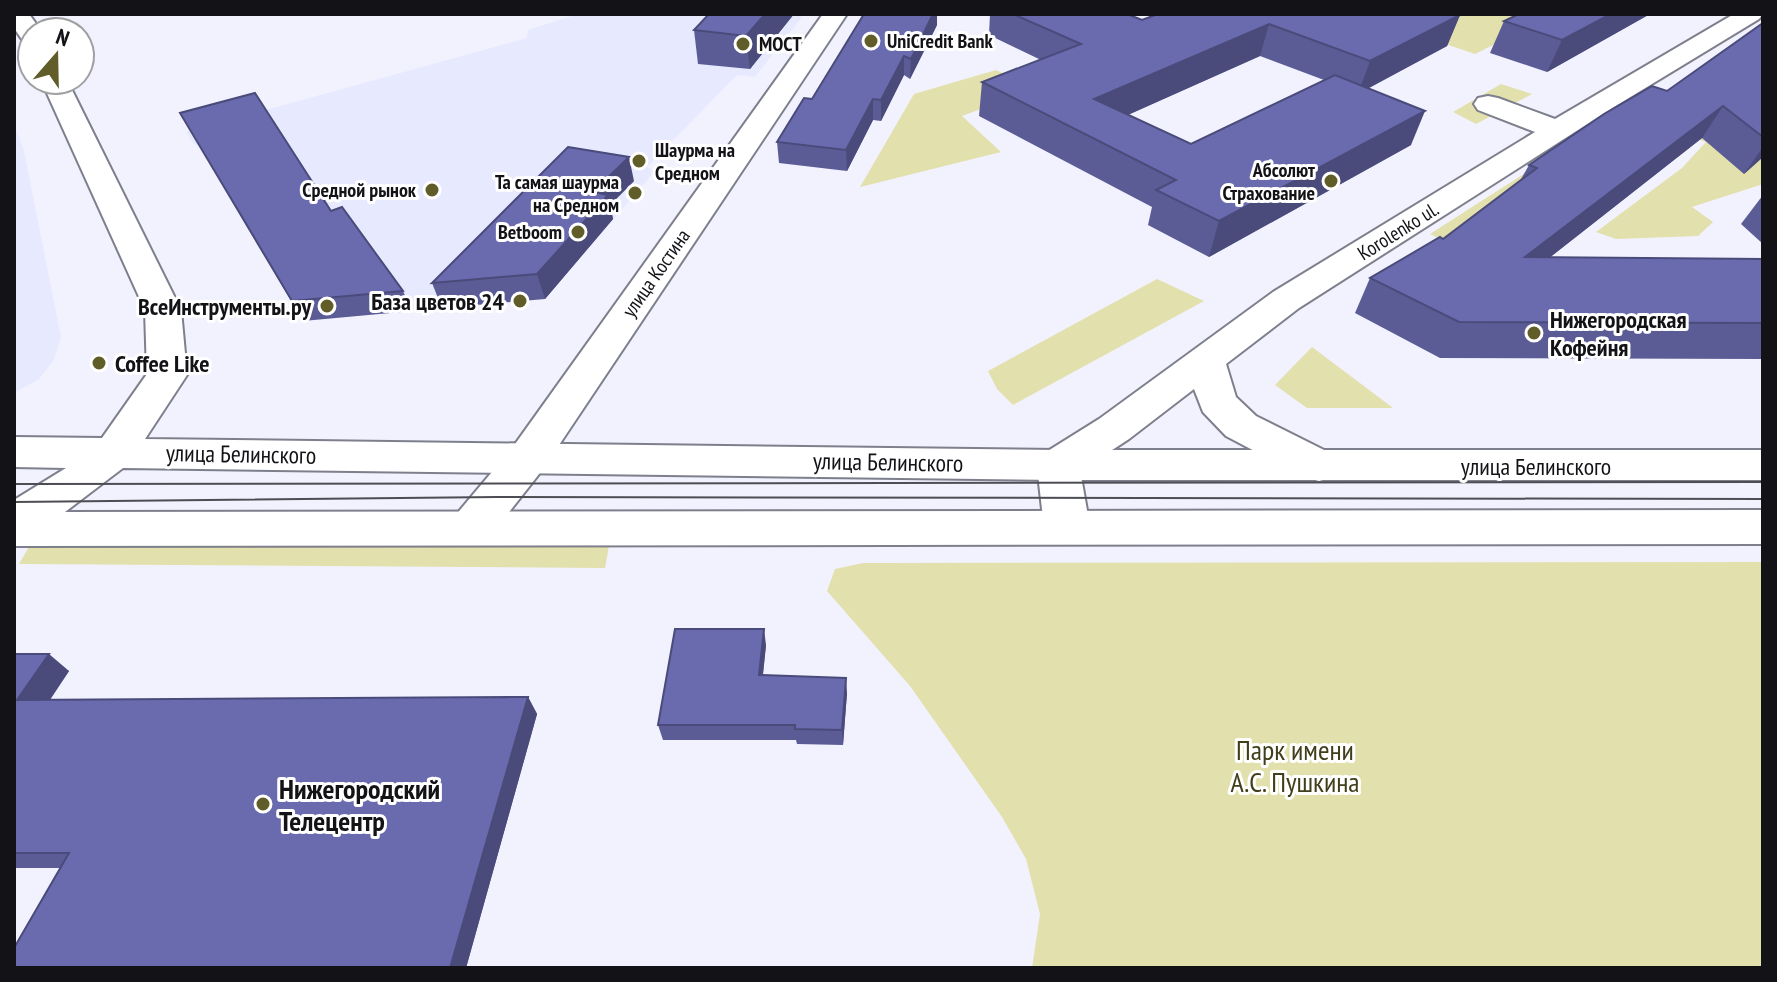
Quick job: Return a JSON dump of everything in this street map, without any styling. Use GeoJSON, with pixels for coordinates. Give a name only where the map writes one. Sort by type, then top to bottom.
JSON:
{"type":"FeatureCollection","features":[{"type":"Feature","properties":{"kind":"main road","name":"улица Костина"},"geometry":{"type":"LineString","coordinates":[[471,528],[528,458],[835,14]]}},
{"type":"Feature","properties":{"kind":"main road","name":"Korolenko ul."},"geometry":{"type":"LineString","coordinates":[[1058,465],[1114,429],[1286,300],[1751,14]]}},
{"type":"Feature","properties":{"kind":"main road"},"geometry":{"type":"LineString","coordinates":[[14,522],[76,483],[115,452],[167,375],[163,310],[62,96]]}},
{"type":"Feature","properties":{"kind":"main road"},"geometry":{"type":"LineString","coordinates":[[1488,104],[1559,131]]}},
{"type":"Feature","properties":{"kind":"main road"},"geometry":{"type":"LineString","coordinates":[[1206,362],[1217,402],[1241,426],[1319,466]]}},
{"type":"Feature","properties":{"kind":"main road","name":"улица Белинского"},"geometry":{"type":"LineString","coordinates":[[14,452],[1058,465],[1763,465]]}},
{"type":"Feature","properties":{"kind":"main road"},"geometry":{"type":"LineString","coordinates":[[1058,465],[1067,527]]}},
{"type":"Feature","properties":{"kind":"main road"},"geometry":{"type":"LineString","coordinates":[[14,529],[1763,527]]}},
{"type":"Feature","properties":{"kind":"shaded area","name":"Средной рынок"},"geometry":{"type":"Polygon","coordinates":[[[578,14],[796,14],[802,17],[755,77],[737,75],[647,167],[655,171],[545,299],[303,321],[203,149],[193,143],[186,132],[527,38],[528,30],[578,14]]]}},
{"type":"Feature","properties":{"kind":"shaded area"},"geometry":{"type":"Polygon","coordinates":[[[14,123],[24,151],[61,338],[53,361],[39,379],[14,393],[14,123]]]}},
{"type":"Feature","properties":{"kind":"green space"},"geometry":{"type":"Polygon","coordinates":[[[1358,14],[1557,14],[1475,54],[1358,14]]]}},
{"type":"Feature","properties":{"kind":"green space"},"geometry":{"type":"Polygon","coordinates":[[[996,70],[1132,133],[1019,95],[962,116],[1001,152],[860,187],[914,94],[996,70]]]}},
{"type":"Feature","properties":{"kind":"green space"},"geometry":{"type":"Polygon","coordinates":[[[1501,84],[1532,94],[1476,124],[1453,112],[1501,84]]]}},
{"type":"Feature","properties":{"kind":"green space"},"geometry":{"type":"Polygon","coordinates":[[[1626,110],[1763,160],[1763,184],[1692,207],[1713,222],[1698,236],[1616,239],[1596,232],[1682,168],[1706,142],[1632,116],[1626,110]]]}},
{"type":"Feature","properties":{"kind":"green space"},"geometry":{"type":"Polygon","coordinates":[[[1566,147],[1444,241],[1430,234],[1566,147]]]}},
{"type":"Feature","properties":{"kind":"green space"},"geometry":{"type":"Polygon","coordinates":[[[1157,279],[1204,301],[1013,405],[997,389],[988,371],[1157,279]]]}},
{"type":"Feature","properties":{"kind":"green space"},"geometry":{"type":"Polygon","coordinates":[[[1312,347],[1393,408],[1307,408],[1275,385],[1312,347]]]}},
{"type":"Feature","properties":{"kind":"green space"},"geometry":{"type":"Polygon","coordinates":[[[33,540],[609,546],[605,568],[19,564],[33,540]]]}},
{"type":"Feature","properties":{"kind":"green space","name":"Парк имени А.С. Пушкина"},"geometry":{"type":"Polygon","coordinates":[[[1763,562],[1763,968],[1032,968],[1040,914],[1026,859],[1002,817],[910,686],[827,591],[835,569],[863,563],[1763,562]]]}},
{"type":"Feature","properties":{"kind":"building"},"geometry":{"type":"Polygon","coordinates":[[[709,14],[765,14],[746,36],[694,30],[709,14]]]}},
{"type":"Feature","properties":{"kind":"building"},"geometry":{"type":"Polygon","coordinates":[[[864,14],[933,14],[911,59],[904,56],[881,100],[873,99],[846,150],[777,142],[804,98],[812,99],[864,14]]]}},
{"type":"Feature","properties":{"kind":"building"},"geometry":{"type":"Polygon","coordinates":[[[1013,14],[1127,14],[1142,20],[1158,14],[1460,15],[1370,61],[1269,24],[1094,99],[1191,144],[1335,75],[1425,111],[1219,221],[1156,190],[1176,180],[982,82],[1081,44],[1013,14]]]}},
{"type":"Feature","properties":{"kind":"building"},"geometry":{"type":"Polygon","coordinates":[[[1519,14],[1611,14],[1562,40],[1504,21],[1519,14]]]}},
{"type":"Feature","properties":{"kind":"building"},"geometry":{"type":"Polygon","coordinates":[[[1763,23],[1763,137],[1723,106],[1525,257],[1763,259],[1763,323],[1459,322],[1370,278],[1440,237],[1443,239],[1537,168],[1529,165],[1604,114],[1652,86],[1667,91],[1763,23]]]}},
{"type":"Feature","properties":{"kind":"building"},"geometry":{"type":"Polygon","coordinates":[[[255,93],[331,211],[342,207],[403,291],[292,301],[180,113],[255,93]]]}},
{"type":"Feature","properties":{"kind":"building"},"geometry":{"type":"Polygon","coordinates":[[[568,147],[629,157],[593,192],[608,195],[537,274],[432,283],[568,147]]]}},
{"type":"Feature","properties":{"kind":"building"},"geometry":{"type":"Polygon","coordinates":[[[675,629],[764,629],[759,675],[846,678],[842,730],[795,729],[795,725],[658,725],[675,629]]]}},
{"type":"Feature","properties":{"kind":"building","name":"Нижегородский Телецентр"},"geometry":{"type":"Polygon","coordinates":[[[14,654],[49,654],[17,700],[528,697],[450,968],[14,968],[14,948],[69,853],[14,853],[14,654]]]}},
{"type":"Feature","properties":{"kind":"tram line"},"geometry":{"type":"LineString","coordinates":[[14,484],[1763,482]]}},
{"type":"Feature","properties":{"kind":"tram line"},"geometry":{"type":"LineString","coordinates":[[14,502],[497,497],[1763,499]]}},
{"type":"Feature","properties":{"kind":"place","name":"UniCredit Bank"},"geometry":{"type":"Point","coordinates":[871,41]}},
{"type":"Feature","properties":{"kind":"place","name":"МОСТ"},"geometry":{"type":"Point","coordinates":[743,44]}},
{"type":"Feature","properties":{"kind":"place","name":"Шаурма на Средном"},"geometry":{"type":"Point","coordinates":[639,161]}},
{"type":"Feature","properties":{"kind":"place","name":"Абсолют Страхование"},"geometry":{"type":"Point","coordinates":[1331,181]}},
{"type":"Feature","properties":{"kind":"place","name":"Средной рынок"},"geometry":{"type":"Point","coordinates":[432,190]}},
{"type":"Feature","properties":{"kind":"place","name":"Та самая шаурма на Средном"},"geometry":{"type":"Point","coordinates":[635,193]}},
{"type":"Feature","properties":{"kind":"place","name":"Betboom"},"geometry":{"type":"Point","coordinates":[578,232]}},
{"type":"Feature","properties":{"kind":"place","name":"База цветов 24"},"geometry":{"type":"Point","coordinates":[520,301]}},
{"type":"Feature","properties":{"kind":"place","name":"ВсеИнструменты.ру"},"geometry":{"type":"Point","coordinates":[327,306]}},
{"type":"Feature","properties":{"kind":"place","name":"Нижегородская Кофейня"},"geometry":{"type":"Point","coordinates":[1534,333]}},
{"type":"Feature","properties":{"kind":"place","name":"Coffee Like"},"geometry":{"type":"Point","coordinates":[99,363]}},
{"type":"Feature","properties":{"kind":"place","name":"Нижегородский Телецентр"},"geometry":{"type":"Point","coordinates":[263,804]}}]}
